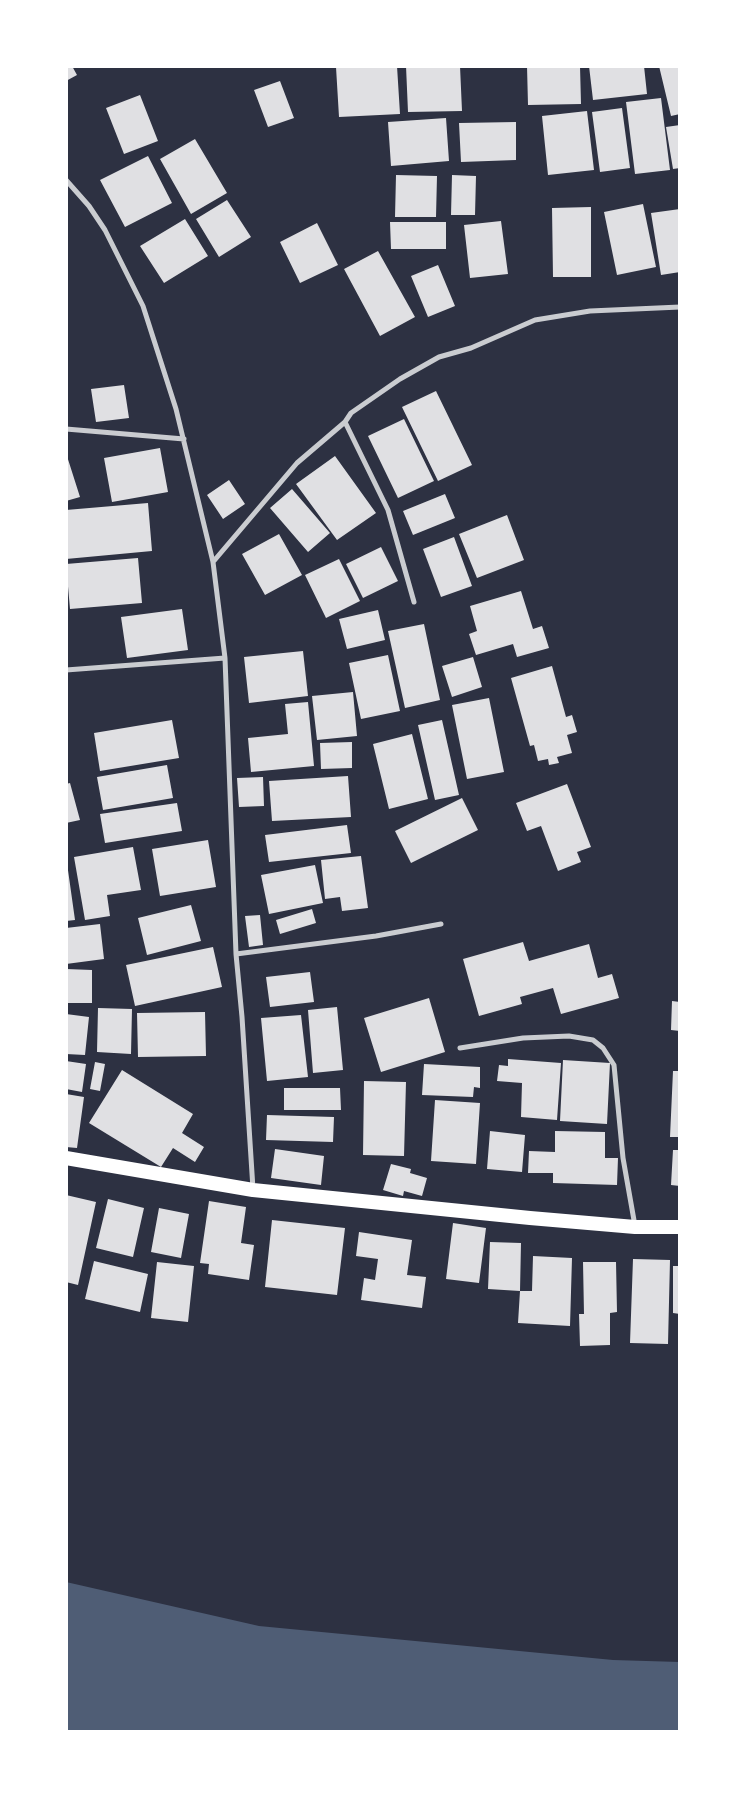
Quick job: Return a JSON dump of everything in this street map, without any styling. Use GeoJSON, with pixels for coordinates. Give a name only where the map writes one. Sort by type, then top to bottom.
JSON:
{"type":"FeatureCollection","features":[{"type":"Feature","properties":{"kind":"highway"},"geometry":{"type":"LineString","coordinates":[[66,1158],[253,1190],[635,1227],[680,1227]]}},
{"type":"Feature","properties":{"kind":"street"},"geometry":{"type":"LineString","coordinates":[[66,180],[105,230],[144,306],[184,439],[213,562],[225,658],[236,954],[253,1190]]}},
{"type":"Feature","properties":{"kind":"street"},"geometry":{"type":"LineString","coordinates":[[213,562],[297,462],[345,422],[351,413],[400,379],[440,357],[471,348],[535,320],[590,311],[680,307]]}},
{"type":"Feature","properties":{"kind":"street"},"geometry":{"type":"LineString","coordinates":[[345,422],[388,510],[414,602]]}},
{"type":"Feature","properties":{"kind":"street"},"geometry":{"type":"LineString","coordinates":[[66,428],[184,439]]}},
{"type":"Feature","properties":{"kind":"street"},"geometry":{"type":"LineString","coordinates":[[66,670],[225,658]]}},
{"type":"Feature","properties":{"kind":"street"},"geometry":{"type":"LineString","coordinates":[[236,954],[376,936],[441,924]]}},
{"type":"Feature","properties":{"kind":"street"},"geometry":{"type":"LineString","coordinates":[[460,1048],[523,1038],[569,1036],[593,1040],[603,1048],[614,1065],[623,1158],[635,1227]]}},
{"type":"Feature","properties":{"kind":"water"},"geometry":{"type":"Polygon","coordinates":[[[66,1582],[259,1626],[613,1660],[680,1662],[680,1732],[66,1732],[66,1582]]]}},
{"type":"Feature","properties":{"kind":"building"},"geometry":{"type":"Polygon","coordinates":[[[66,66],[72,66],[77,75],[66,81],[66,66]]]}},
{"type":"Feature","properties":{"kind":"building"},"geometry":{"type":"Polygon","coordinates":[[[397,66],[400,114],[339,117],[336,67],[397,66]]]}},
{"type":"Feature","properties":{"kind":"building"},"geometry":{"type":"Polygon","coordinates":[[[406,66],[460,66],[462,111],[408,112],[406,66]]]}},
{"type":"Feature","properties":{"kind":"building"},"geometry":{"type":"Polygon","coordinates":[[[527,66],[580,66],[581,104],[528,105],[527,66]]]}},
{"type":"Feature","properties":{"kind":"building"},"geometry":{"type":"Polygon","coordinates":[[[589,66],[644,66],[647,94],[593,100],[589,66]]]}},
{"type":"Feature","properties":{"kind":"building"},"geometry":{"type":"Polygon","coordinates":[[[659,66],[680,66],[680,114],[671,116],[659,66]]]}},
{"type":"Feature","properties":{"kind":"building"},"geometry":{"type":"Polygon","coordinates":[[[280,81],[294,118],[268,127],[254,90],[280,81]]]}},
{"type":"Feature","properties":{"kind":"building"},"geometry":{"type":"Polygon","coordinates":[[[140,95],[158,141],[124,154],[106,108],[140,95]]]}},
{"type":"Feature","properties":{"kind":"building"},"geometry":{"type":"Polygon","coordinates":[[[661,98],[670,170],[635,174],[626,102],[661,98]]]}},
{"type":"Feature","properties":{"kind":"building"},"geometry":{"type":"Polygon","coordinates":[[[622,108],[630,168],[600,172],[592,112],[622,108]]]}},
{"type":"Feature","properties":{"kind":"building"},"geometry":{"type":"Polygon","coordinates":[[[587,111],[594,170],[548,175],[542,116],[587,111]]]}},
{"type":"Feature","properties":{"kind":"building"},"geometry":{"type":"Polygon","coordinates":[[[446,118],[449,161],[391,166],[388,122],[446,118]]]}},
{"type":"Feature","properties":{"kind":"building"},"geometry":{"type":"Polygon","coordinates":[[[516,122],[516,160],[461,162],[459,123],[516,122]]]}},
{"type":"Feature","properties":{"kind":"building"},"geometry":{"type":"Polygon","coordinates":[[[680,125],[680,168],[673,169],[666,127],[680,125]]]}},
{"type":"Feature","properties":{"kind":"building"},"geometry":{"type":"Polygon","coordinates":[[[195,139],[227,193],[191,214],[160,159],[195,139]]]}},
{"type":"Feature","properties":{"kind":"building"},"geometry":{"type":"Polygon","coordinates":[[[148,156],[172,203],[125,227],[100,180],[148,156]]]}},
{"type":"Feature","properties":{"kind":"building"},"geometry":{"type":"Polygon","coordinates":[[[396,175],[437,176],[436,217],[395,217],[396,175]]]}},
{"type":"Feature","properties":{"kind":"building"},"geometry":{"type":"Polygon","coordinates":[[[452,175],[476,176],[475,215],[451,215],[452,175]]]}},
{"type":"Feature","properties":{"kind":"building"},"geometry":{"type":"Polygon","coordinates":[[[227,200],[251,237],[219,257],[196,219],[227,200]]]}},
{"type":"Feature","properties":{"kind":"building"},"geometry":{"type":"Polygon","coordinates":[[[643,204],[656,267],[617,275],[604,212],[643,204]]]}},
{"type":"Feature","properties":{"kind":"building"},"geometry":{"type":"Polygon","coordinates":[[[591,207],[591,277],[553,277],[552,208],[591,207]]]}},
{"type":"Feature","properties":{"kind":"building"},"geometry":{"type":"Polygon","coordinates":[[[680,209],[680,272],[661,275],[651,213],[680,209]]]}},
{"type":"Feature","properties":{"kind":"building"},"geometry":{"type":"Polygon","coordinates":[[[185,219],[208,256],[164,283],[140,246],[185,219]]]}},
{"type":"Feature","properties":{"kind":"building"},"geometry":{"type":"Polygon","coordinates":[[[501,221],[508,274],[470,278],[464,225],[501,221]]]}},
{"type":"Feature","properties":{"kind":"building"},"geometry":{"type":"Polygon","coordinates":[[[390,222],[446,222],[446,249],[391,249],[390,222]]]}},
{"type":"Feature","properties":{"kind":"building"},"geometry":{"type":"Polygon","coordinates":[[[317,223],[338,265],[300,283],[280,242],[317,223]]]}},
{"type":"Feature","properties":{"kind":"building"},"geometry":{"type":"Polygon","coordinates":[[[378,251],[415,317],[380,336],[344,269],[378,251]]]}},
{"type":"Feature","properties":{"kind":"building"},"geometry":{"type":"Polygon","coordinates":[[[438,265],[455,306],[428,317],[411,276],[438,265]]]}},
{"type":"Feature","properties":{"kind":"building"},"geometry":{"type":"Polygon","coordinates":[[[124,385],[129,418],[96,422],[91,389],[124,385]]]}},
{"type":"Feature","properties":{"kind":"building"},"geometry":{"type":"Polygon","coordinates":[[[436,391],[472,465],[438,481],[402,407],[436,391]]]}},
{"type":"Feature","properties":{"kind":"building"},"geometry":{"type":"Polygon","coordinates":[[[404,419],[434,481],[398,498],[368,436],[404,419]]]}},
{"type":"Feature","properties":{"kind":"building"},"geometry":{"type":"Polygon","coordinates":[[[160,448],[168,492],[112,502],[104,458],[160,448]]]}},
{"type":"Feature","properties":{"kind":"building"},"geometry":{"type":"Polygon","coordinates":[[[66,453],[80,497],[66,501],[66,453]]]}},
{"type":"Feature","properties":{"kind":"building"},"geometry":{"type":"Polygon","coordinates":[[[335,456],[376,513],[337,540],[296,484],[335,456]]]}},
{"type":"Feature","properties":{"kind":"building"},"geometry":{"type":"Polygon","coordinates":[[[229,480],[245,504],[223,519],[207,495],[229,480]]]}},
{"type":"Feature","properties":{"kind":"building"},"geometry":{"type":"Polygon","coordinates":[[[292,489],[330,533],[308,552],[270,508],[292,489]]]}},
{"type":"Feature","properties":{"kind":"building"},"geometry":{"type":"Polygon","coordinates":[[[445,494],[455,518],[413,535],[403,511],[445,494]]]}},
{"type":"Feature","properties":{"kind":"building"},"geometry":{"type":"Polygon","coordinates":[[[148,503],[152,551],[66,559],[66,510],[148,503]]]}},
{"type":"Feature","properties":{"kind":"building"},"geometry":{"type":"Polygon","coordinates":[[[507,515],[524,560],[477,578],[459,534],[507,515]]]}},
{"type":"Feature","properties":{"kind":"building"},"geometry":{"type":"Polygon","coordinates":[[[279,534],[302,575],[265,595],[242,554],[279,534]]]}},
{"type":"Feature","properties":{"kind":"building"},"geometry":{"type":"Polygon","coordinates":[[[454,537],[472,586],[441,597],[423,549],[454,537]]]}},
{"type":"Feature","properties":{"kind":"building"},"geometry":{"type":"Polygon","coordinates":[[[381,547],[398,581],[363,598],[346,564],[381,547]]]}},
{"type":"Feature","properties":{"kind":"building"},"geometry":{"type":"Polygon","coordinates":[[[138,558],[142,603],[70,609],[66,564],[138,558]]]}},
{"type":"Feature","properties":{"kind":"building"},"geometry":{"type":"Polygon","coordinates":[[[339,559],[360,601],[326,618],[305,575],[339,559]]]}},
{"type":"Feature","properties":{"kind":"building"},"geometry":{"type":"Polygon","coordinates":[[[521,591],[533,629],[542,626],[549,648],[517,657],[513,644],[476,655],[469,634],[477,631],[470,606],[521,591]]]}},
{"type":"Feature","properties":{"kind":"building"},"geometry":{"type":"Polygon","coordinates":[[[182,609],[188,650],[127,658],[121,617],[182,609]]]}},
{"type":"Feature","properties":{"kind":"building"},"geometry":{"type":"Polygon","coordinates":[[[378,610],[385,640],[347,649],[339,619],[378,610]]]}},
{"type":"Feature","properties":{"kind":"building"},"geometry":{"type":"Polygon","coordinates":[[[424,624],[440,700],[405,708],[388,631],[424,624]]]}},
{"type":"Feature","properties":{"kind":"building"},"geometry":{"type":"Polygon","coordinates":[[[303,651],[308,696],[249,703],[244,657],[303,651]]]}},
{"type":"Feature","properties":{"kind":"building"},"geometry":{"type":"Polygon","coordinates":[[[388,655],[400,711],[361,719],[349,663],[388,655]]]}},
{"type":"Feature","properties":{"kind":"building"},"geometry":{"type":"Polygon","coordinates":[[[473,657],[482,687],[452,697],[442,666],[473,657]]]}},
{"type":"Feature","properties":{"kind":"building"},"geometry":{"type":"Polygon","coordinates":[[[552,666],[566,717],[572,715],[577,732],[567,735],[572,753],[557,757],[559,763],[549,765],[548,759],[538,761],[534,745],[530,746],[511,678],[552,666]]]}},
{"type":"Feature","properties":{"kind":"building"},"geometry":{"type":"Polygon","coordinates":[[[353,692],[357,736],[317,740],[312,696],[353,692]]]}},
{"type":"Feature","properties":{"kind":"building"},"geometry":{"type":"Polygon","coordinates":[[[489,698],[504,772],[467,779],[452,705],[489,698]]]}},
{"type":"Feature","properties":{"kind":"building"},"geometry":{"type":"Polygon","coordinates":[[[308,702],[314,766],[251,772],[248,738],[288,734],[285,704],[308,702]]]}},
{"type":"Feature","properties":{"kind":"building"},"geometry":{"type":"Polygon","coordinates":[[[172,720],[179,758],[100,771],[94,733],[172,720]]]}},
{"type":"Feature","properties":{"kind":"building"},"geometry":{"type":"Polygon","coordinates":[[[442,720],[459,795],[435,800],[418,725],[442,720]]]}},
{"type":"Feature","properties":{"kind":"building"},"geometry":{"type":"Polygon","coordinates":[[[412,734],[428,799],[389,809],[373,744],[412,734]]]}},
{"type":"Feature","properties":{"kind":"building"},"geometry":{"type":"Polygon","coordinates":[[[352,742],[352,768],[321,769],[320,743],[352,742]]]}},
{"type":"Feature","properties":{"kind":"building"},"geometry":{"type":"Polygon","coordinates":[[[167,765],[173,798],[103,810],[97,777],[167,765]]]}},
{"type":"Feature","properties":{"kind":"building"},"geometry":{"type":"Polygon","coordinates":[[[348,776],[351,817],[272,821],[269,781],[348,776]]]}},
{"type":"Feature","properties":{"kind":"building"},"geometry":{"type":"Polygon","coordinates":[[[263,777],[264,806],[239,807],[237,778],[263,777]]]}},
{"type":"Feature","properties":{"kind":"building"},"geometry":{"type":"Polygon","coordinates":[[[70,783],[80,820],[66,823],[66,784],[70,783]]]}},
{"type":"Feature","properties":{"kind":"building"},"geometry":{"type":"Polygon","coordinates":[[[567,784],[591,847],[577,852],[581,862],[558,871],[541,826],[527,831],[516,803],[567,784]]]}},
{"type":"Feature","properties":{"kind":"building"},"geometry":{"type":"Polygon","coordinates":[[[462,798],[478,830],[411,863],[395,831],[462,798]]]}},
{"type":"Feature","properties":{"kind":"building"},"geometry":{"type":"Polygon","coordinates":[[[177,803],[182,831],[105,843],[100,814],[177,803]]]}},
{"type":"Feature","properties":{"kind":"building"},"geometry":{"type":"Polygon","coordinates":[[[347,825],[351,853],[269,862],[265,835],[347,825]]]}},
{"type":"Feature","properties":{"kind":"building"},"geometry":{"type":"Polygon","coordinates":[[[208,840],[216,887],[160,896],[152,849],[208,840]]]}},
{"type":"Feature","properties":{"kind":"building"},"geometry":{"type":"Polygon","coordinates":[[[133,847],[141,890],[107,895],[110,916],[85,920],[74,857],[133,847]]]}},
{"type":"Feature","properties":{"kind":"building"},"geometry":{"type":"Polygon","coordinates":[[[66,856],[75,920],[66,921],[66,856]]]}},
{"type":"Feature","properties":{"kind":"building"},"geometry":{"type":"Polygon","coordinates":[[[361,856],[368,908],[342,911],[340,897],[325,899],[321,860],[361,856]]]}},
{"type":"Feature","properties":{"kind":"building"},"geometry":{"type":"Polygon","coordinates":[[[315,865],[323,903],[269,914],[261,875],[315,865]]]}},
{"type":"Feature","properties":{"kind":"building"},"geometry":{"type":"Polygon","coordinates":[[[191,905],[201,941],[147,955],[138,918],[191,905]]]}},
{"type":"Feature","properties":{"kind":"building"},"geometry":{"type":"Polygon","coordinates":[[[312,909],[316,923],[280,934],[276,920],[312,909]]]}},
{"type":"Feature","properties":{"kind":"building"},"geometry":{"type":"Polygon","coordinates":[[[260,915],[263,945],[249,947],[245,916],[260,915]]]}},
{"type":"Feature","properties":{"kind":"building"},"geometry":{"type":"Polygon","coordinates":[[[100,924],[104,959],[66,964],[66,928],[100,924]]]}},
{"type":"Feature","properties":{"kind":"building"},"geometry":{"type":"Polygon","coordinates":[[[523,942],[529,961],[589,944],[598,978],[612,974],[619,998],[561,1014],[553,988],[520,997],[522,1004],[479,1016],[463,959],[523,942]]]}},
{"type":"Feature","properties":{"kind":"building"},"geometry":{"type":"Polygon","coordinates":[[[213,947],[222,987],[135,1006],[126,965],[213,947]]]}},
{"type":"Feature","properties":{"kind":"building"},"geometry":{"type":"Polygon","coordinates":[[[66,969],[92,970],[92,1003],[66,1003],[66,969]]]}},
{"type":"Feature","properties":{"kind":"building"},"geometry":{"type":"Polygon","coordinates":[[[310,972],[314,1002],[270,1007],[266,977],[310,972]]]}},
{"type":"Feature","properties":{"kind":"building"},"geometry":{"type":"Polygon","coordinates":[[[429,998],[445,1052],[381,1072],[364,1018],[429,998]]]}},
{"type":"Feature","properties":{"kind":"building"},"geometry":{"type":"Polygon","coordinates":[[[672,1001],[680,1002],[680,1031],[671,1030],[672,1001]]]}},
{"type":"Feature","properties":{"kind":"building"},"geometry":{"type":"Polygon","coordinates":[[[337,1007],[343,1070],[313,1073],[308,1010],[337,1007]]]}},
{"type":"Feature","properties":{"kind":"building"},"geometry":{"type":"Polygon","coordinates":[[[98,1008],[132,1009],[131,1054],[97,1052],[98,1008]]]}},
{"type":"Feature","properties":{"kind":"building"},"geometry":{"type":"Polygon","coordinates":[[[205,1012],[206,1056],[138,1057],[137,1013],[205,1012]]]}},
{"type":"Feature","properties":{"kind":"building"},"geometry":{"type":"Polygon","coordinates":[[[66,1014],[89,1017],[85,1055],[66,1054],[66,1014]]]}},
{"type":"Feature","properties":{"kind":"building"},"geometry":{"type":"Polygon","coordinates":[[[301,1015],[308,1077],[267,1081],[261,1018],[301,1015]]]}},
{"type":"Feature","properties":{"kind":"building"},"geometry":{"type":"Polygon","coordinates":[[[508,1059],[561,1063],[557,1120],[521,1117],[522,1083],[497,1081],[499,1065],[508,1066],[508,1059]]]}},
{"type":"Feature","properties":{"kind":"building"},"geometry":{"type":"Polygon","coordinates":[[[563,1060],[610,1063],[607,1124],[560,1121],[563,1060]]]}},
{"type":"Feature","properties":{"kind":"building"},"geometry":{"type":"Polygon","coordinates":[[[66,1061],[86,1064],[82,1092],[66,1089],[66,1061]]]}},
{"type":"Feature","properties":{"kind":"building"},"geometry":{"type":"Polygon","coordinates":[[[95,1062],[105,1064],[100,1091],[90,1089],[95,1062]]]}},
{"type":"Feature","properties":{"kind":"building"},"geometry":{"type":"Polygon","coordinates":[[[424,1064],[480,1067],[480,1088],[474,1087],[473,1097],[422,1095],[424,1064]]]}},
{"type":"Feature","properties":{"kind":"building"},"geometry":{"type":"Polygon","coordinates":[[[122,1070],[193,1114],[182,1133],[204,1147],[195,1162],[173,1148],[161,1167],[89,1123],[122,1070]]]}},
{"type":"Feature","properties":{"kind":"building"},"geometry":{"type":"Polygon","coordinates":[[[673,1071],[680,1071],[680,1137],[670,1137],[673,1071]]]}},
{"type":"Feature","properties":{"kind":"building"},"geometry":{"type":"Polygon","coordinates":[[[364,1081],[406,1082],[404,1156],[363,1155],[364,1081]]]}},
{"type":"Feature","properties":{"kind":"building"},"geometry":{"type":"Polygon","coordinates":[[[284,1088],[340,1088],[341,1110],[284,1110],[284,1088]]]}},
{"type":"Feature","properties":{"kind":"building"},"geometry":{"type":"Polygon","coordinates":[[[66,1094],[84,1097],[77,1148],[66,1147],[66,1094]]]}},
{"type":"Feature","properties":{"kind":"building"},"geometry":{"type":"Polygon","coordinates":[[[435,1100],[480,1103],[476,1164],[431,1161],[435,1100]]]}},
{"type":"Feature","properties":{"kind":"building"},"geometry":{"type":"Polygon","coordinates":[[[267,1115],[334,1117],[333,1142],[266,1140],[267,1115]]]}},
{"type":"Feature","properties":{"kind":"building"},"geometry":{"type":"Polygon","coordinates":[[[490,1131],[525,1135],[522,1172],[487,1169],[490,1131]]]}},
{"type":"Feature","properties":{"kind":"building"},"geometry":{"type":"Polygon","coordinates":[[[555,1131],[605,1132],[605,1158],[618,1158],[617,1185],[553,1183],[553,1173],[528,1173],[529,1151],[555,1152],[555,1131]]]}},
{"type":"Feature","properties":{"kind":"building"},"geometry":{"type":"Polygon","coordinates":[[[275,1149],[324,1156],[321,1185],[271,1178],[275,1149]]]}},
{"type":"Feature","properties":{"kind":"building"},"geometry":{"type":"Polygon","coordinates":[[[673,1150],[680,1150],[680,1186],[671,1185],[673,1150]]]}},
{"type":"Feature","properties":{"kind":"building"},"geometry":{"type":"Polygon","coordinates":[[[391,1164],[411,1169],[410,1173],[427,1178],[422,1196],[404,1191],[403,1196],[383,1190],[391,1164]]]}},
{"type":"Feature","properties":{"kind":"building"},"geometry":{"type":"Polygon","coordinates":[[[66,1195],[96,1202],[78,1285],[66,1282],[66,1195]]]}},
{"type":"Feature","properties":{"kind":"building"},"geometry":{"type":"Polygon","coordinates":[[[108,1199],[144,1208],[133,1257],[96,1248],[108,1199]]]}},
{"type":"Feature","properties":{"kind":"building"},"geometry":{"type":"Polygon","coordinates":[[[209,1201],[246,1207],[241,1243],[254,1245],[249,1280],[208,1274],[209,1264],[200,1263],[209,1201]]]}},
{"type":"Feature","properties":{"kind":"building"},"geometry":{"type":"Polygon","coordinates":[[[159,1208],[189,1214],[181,1258],[151,1252],[159,1208]]]}},
{"type":"Feature","properties":{"kind":"building"},"geometry":{"type":"Polygon","coordinates":[[[272,1220],[345,1228],[337,1295],[265,1287],[272,1220]]]}},
{"type":"Feature","properties":{"kind":"building"},"geometry":{"type":"Polygon","coordinates":[[[453,1223],[486,1228],[479,1283],[446,1279],[453,1223]]]}},
{"type":"Feature","properties":{"kind":"building"},"geometry":{"type":"Polygon","coordinates":[[[359,1232],[412,1240],[407,1275],[426,1277],[422,1308],[361,1300],[364,1278],[375,1280],[378,1259],[356,1256],[359,1232]]]}},
{"type":"Feature","properties":{"kind":"building"},"geometry":{"type":"Polygon","coordinates":[[[490,1242],[521,1243],[520,1291],[488,1289],[490,1242]]]}},
{"type":"Feature","properties":{"kind":"building"},"geometry":{"type":"Polygon","coordinates":[[[533,1256],[572,1258],[570,1326],[518,1323],[520,1291],[532,1291],[533,1256]]]}},
{"type":"Feature","properties":{"kind":"building"},"geometry":{"type":"Polygon","coordinates":[[[633,1259],[670,1260],[668,1344],[630,1343],[633,1259]]]}},
{"type":"Feature","properties":{"kind":"building"},"geometry":{"type":"Polygon","coordinates":[[[94,1261],[148,1274],[140,1312],[85,1299],[94,1261]]]}},
{"type":"Feature","properties":{"kind":"building"},"geometry":{"type":"Polygon","coordinates":[[[157,1262],[194,1266],[188,1322],[151,1318],[157,1262]]]}},
{"type":"Feature","properties":{"kind":"building"},"geometry":{"type":"Polygon","coordinates":[[[583,1262],[616,1262],[617,1312],[610,1313],[610,1345],[580,1346],[579,1314],[584,1314],[583,1262]]]}},
{"type":"Feature","properties":{"kind":"building"},"geometry":{"type":"Polygon","coordinates":[[[673,1266],[680,1266],[680,1314],[673,1313],[673,1266]]]}}]}
